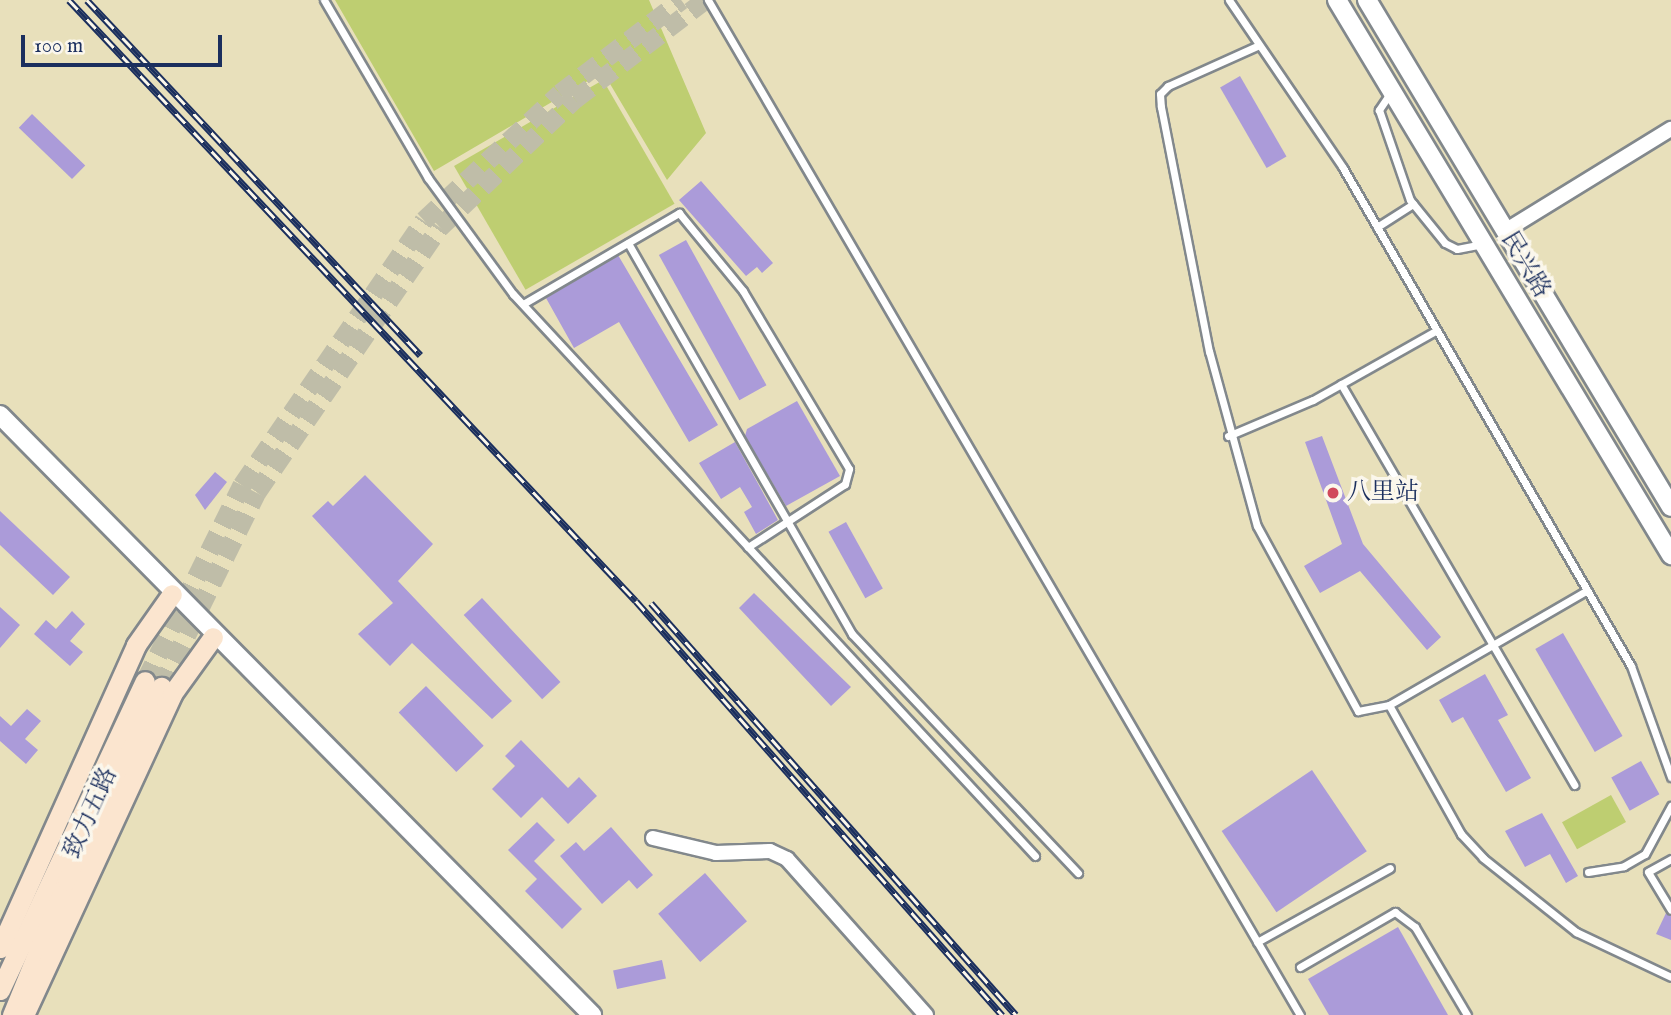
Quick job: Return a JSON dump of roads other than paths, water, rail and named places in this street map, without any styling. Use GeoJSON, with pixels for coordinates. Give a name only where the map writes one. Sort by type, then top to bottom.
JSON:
{"type":"FeatureCollection","features":[{"type":"Feature","properties":{"kind":"main road","name":"致力五路"},"geometry":{"type":"LineString","coordinates":[[0,948],[125,668],[172,594]]}},
{"type":"Feature","properties":{"kind":"main road","name":"致力五路"},"geometry":{"type":"LineString","coordinates":[[24,1015],[160,687],[213,636]]}},
{"type":"Feature","properties":{"kind":"main road"},"geometry":{"type":"LineString","coordinates":[[12,1015],[66,881],[160,687],[154,673],[125,668]]}},
{"type":"Feature","properties":{"kind":"main road"},"geometry":{"type":"LineString","coordinates":[[0,990],[160,687]]}},
{"type":"Feature","properties":{"kind":"street","name":"民兴路"},"geometry":{"type":"LineString","coordinates":[[1337,0],[1671,555]]}},
{"type":"Feature","properties":{"kind":"street","name":"民兴路"},"geometry":{"type":"LineString","coordinates":[[1367,0],[1671,508]]}},
{"type":"Feature","properties":{"kind":"street"},"geometry":{"type":"LineString","coordinates":[[1483,244],[1671,129]]}},
{"type":"Feature","properties":{"kind":"street"},"geometry":{"type":"LineString","coordinates":[[0,415],[213,636],[592,1015]]}},
{"type":"Feature","properties":{"kind":"street"},"geometry":{"type":"LineString","coordinates":[[653,838],[716,853],[770,851],[787,859],[926,1015]]}},
{"type":"Feature","properties":{"kind":"lane"},"geometry":{"type":"LineString","coordinates":[[324,0],[428,178],[523,304],[1035,856]]}},
{"type":"Feature","properties":{"kind":"lane"},"geometry":{"type":"LineString","coordinates":[[708,0],[1300,1015]]}},
{"type":"Feature","properties":{"kind":"lane"},"geometry":{"type":"LineString","coordinates":[[1229,0],[1377,227],[1587,590],[1656,721],[1671,777]]}},
{"type":"Feature","properties":{"kind":"lane"},"geometry":{"type":"LineString","coordinates":[[1257,46],[1160,93],[1228,436],[1256,526],[1358,711],[1390,705],[1587,590]]}},
{"type":"Feature","properties":{"kind":"lane"},"geometry":{"type":"LineString","coordinates":[[1392,91],[1379,110],[1413,204],[1445,243],[1457,248],[1483,244]]}},
{"type":"Feature","properties":{"kind":"lane"},"geometry":{"type":"LineString","coordinates":[[1377,227],[1413,204]]}},
{"type":"Feature","properties":{"kind":"lane"},"geometry":{"type":"LineString","coordinates":[[523,304],[679,213],[743,290],[849,469],[845,484],[748,547]]}},
{"type":"Feature","properties":{"kind":"lane"},"geometry":{"type":"LineString","coordinates":[[628,243],[852,634],[1078,873]]}},
{"type":"Feature","properties":{"kind":"lane"},"geometry":{"type":"LineString","coordinates":[[1228,436],[1341,384],[1437,330]]}},
{"type":"Feature","properties":{"kind":"lane"},"geometry":{"type":"LineString","coordinates":[[1341,384],[1574,785]]}},
{"type":"Feature","properties":{"kind":"lane"},"geometry":{"type":"LineString","coordinates":[[840,646],[852,634]]}},
{"type":"Feature","properties":{"kind":"lane"},"geometry":{"type":"LineString","coordinates":[[1390,705],[1461,834],[1483,858],[1576,932],[1671,977]]}},
{"type":"Feature","properties":{"kind":"lane"},"geometry":{"type":"LineString","coordinates":[[1588,872],[1624,866],[1645,854],[1671,806]]}},
{"type":"Feature","properties":{"kind":"lane"},"geometry":{"type":"LineString","coordinates":[[1671,859],[1648,872],[1671,910]]}},
{"type":"Feature","properties":{"kind":"lane"},"geometry":{"type":"LineString","coordinates":[[1258,942],[1390,867]]}},
{"type":"Feature","properties":{"kind":"lane"},"geometry":{"type":"LineString","coordinates":[[1300,967],[1395,912],[1415,927],[1467,1015]]}},
{"type":"Feature","properties":{"kind":"tunnel"},"geometry":{"type":"LineString","coordinates":[[145,681],[242,485],[424,220],[560,93],[681,0]]}},
{"type":"Feature","properties":{"kind":"tunnel"},"geometry":{"type":"LineString","coordinates":[[161,687],[257,492],[440,227],[575,99],[705,0]]}},
{"type":"Feature","properties":{"kind":"railway"},"geometry":{"type":"LineString","coordinates":[[69,0],[636,601],[1002,1015]]}},
{"type":"Feature","properties":{"kind":"railway"},"geometry":{"type":"LineString","coordinates":[[87,0],[420,355]]}},
{"type":"Feature","properties":{"kind":"railway"},"geometry":{"type":"LineString","coordinates":[[651,603],[1016,1015]]}},
{"type":"Feature","properties":{"kind":"place","name":"八里站"},"geometry":{"type":"Point","coordinates":[1333,493]}}]}
